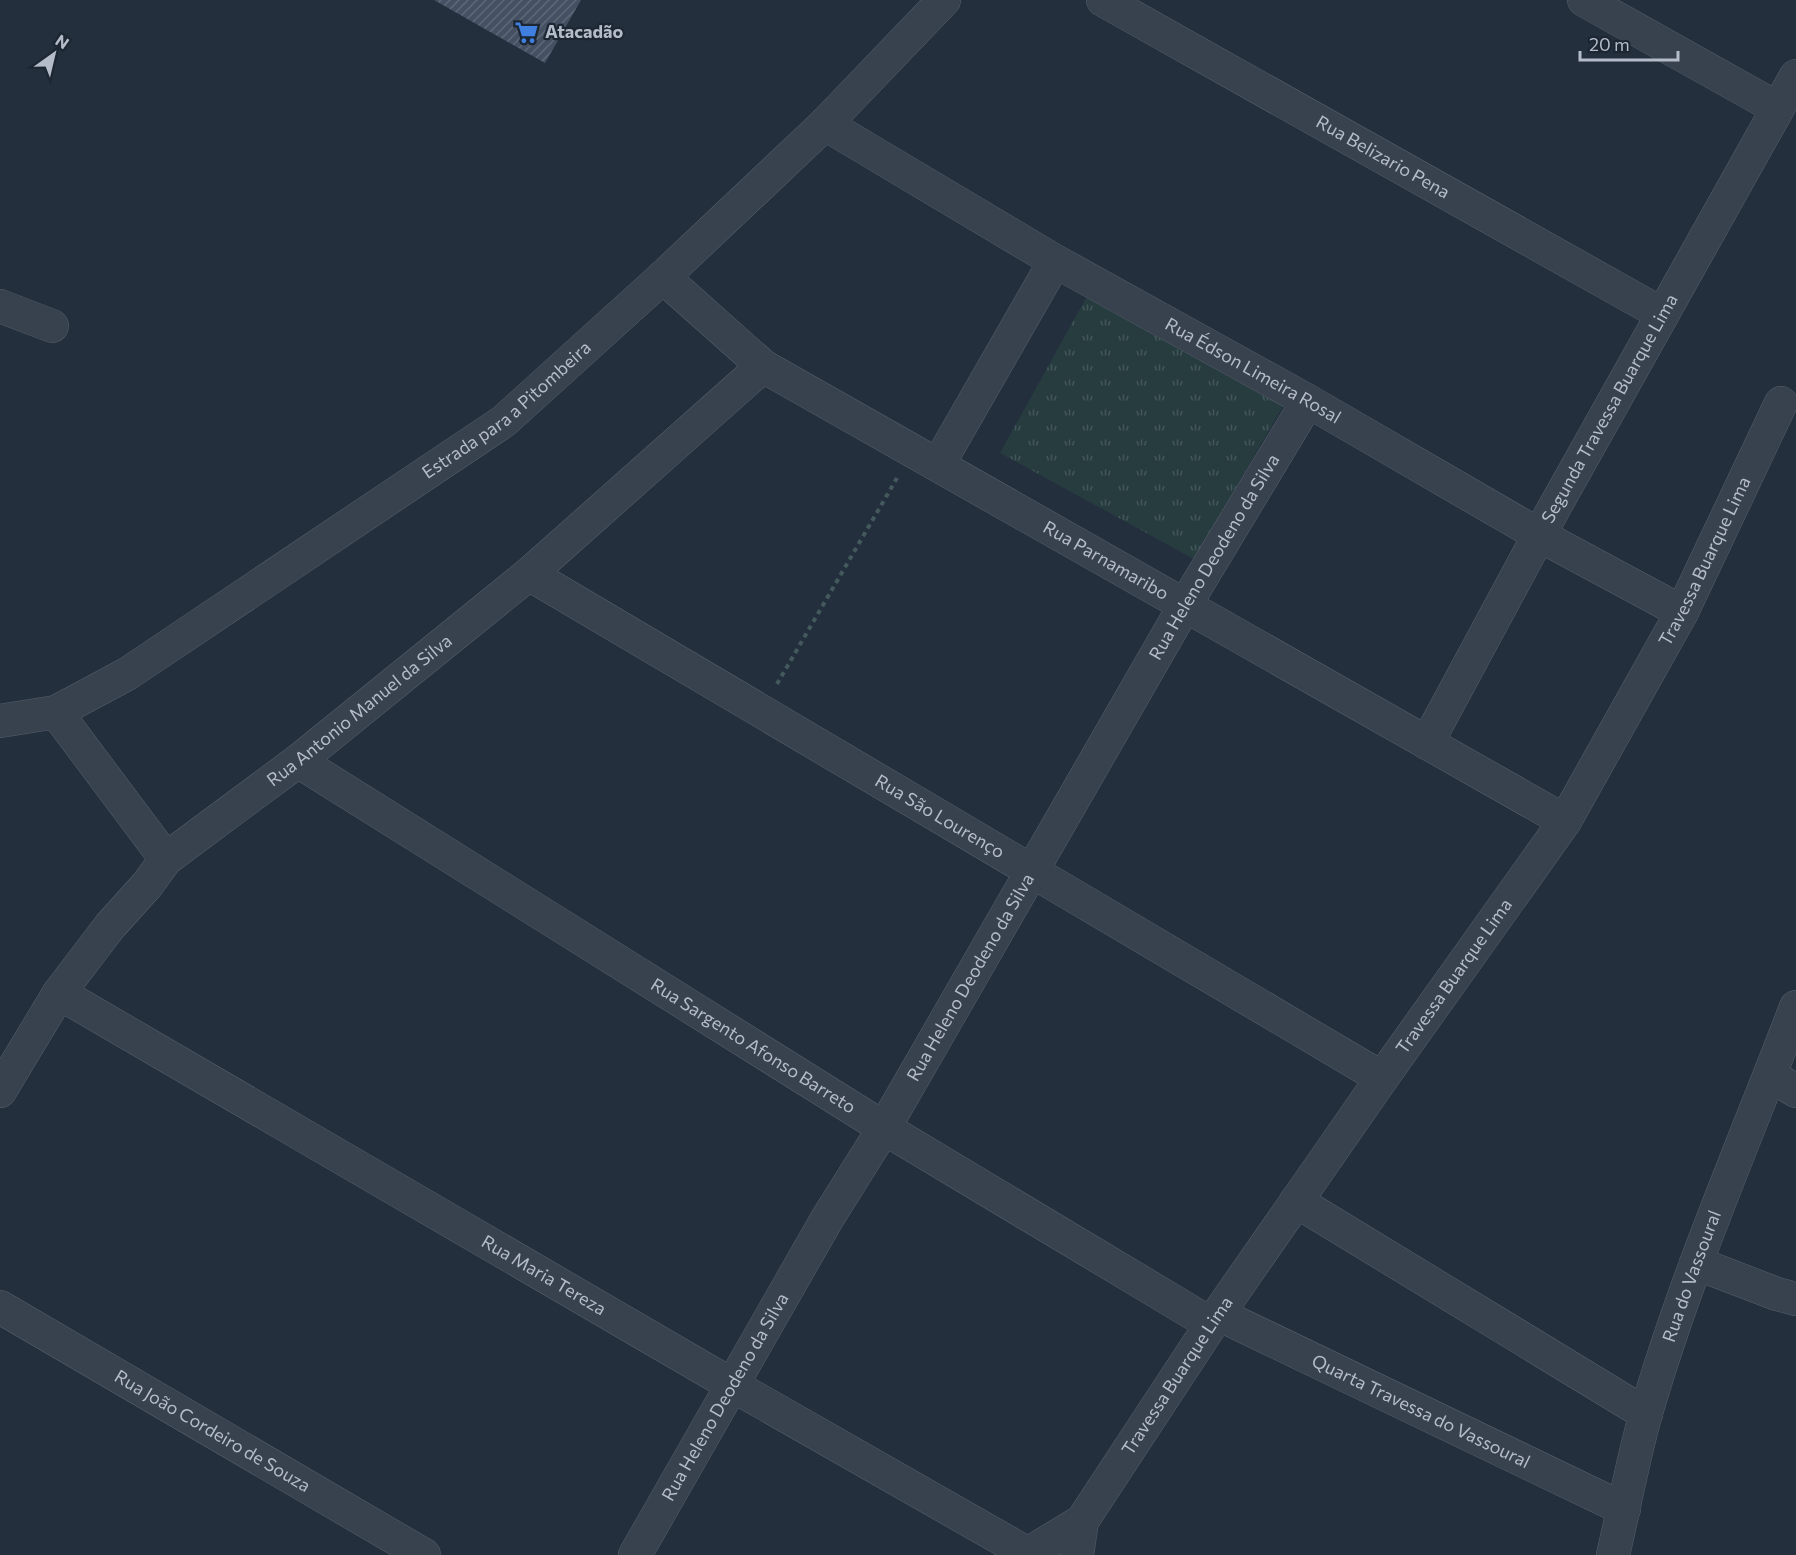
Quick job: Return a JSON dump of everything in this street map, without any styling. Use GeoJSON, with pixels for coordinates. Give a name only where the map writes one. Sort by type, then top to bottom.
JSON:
{"type":"FeatureCollection","features":[{"type":"Feature","properties":{"kind":"street","name":"Estrada para a Pitombeira"},"geometry":{"type":"LineString","coordinates":[[0,721],[56,712],[127,674],[504,421],[663,277],[825,124],[944,0]]}},
{"type":"Feature","properties":{"kind":"street","name":"Rua Belizario Pena"},"geometry":{"type":"LineString","coordinates":[[1104,0],[1662,314]]}},
{"type":"Feature","properties":{"kind":"street"},"geometry":{"type":"LineString","coordinates":[[1584,0],[1778,108]]}},
{"type":"Feature","properties":{"kind":"street","name":"Segunda Travessa Buarque Lima"},"geometry":{"type":"LineString","coordinates":[[1427,742],[1539,535],[1796,76]]}},
{"type":"Feature","properties":{"kind":"street","name":"Rua Édson Limeira Rosal"},"geometry":{"type":"LineString","coordinates":[[825,124],[1055,261],[1308,401],[1539,535],[1682,612]]}},
{"type":"Feature","properties":{"kind":"street"},"geometry":{"type":"LineString","coordinates":[[925,458],[1055,261]]}},
{"type":"Feature","properties":{"kind":"street","name":"Rua Parnamaribo"},"geometry":{"type":"LineString","coordinates":[[663,277],[763,366],[1565,821]]}},
{"type":"Feature","properties":{"kind":"street"},"geometry":{"type":"LineString","coordinates":[[0,306],[52,326]]}},
{"type":"Feature","properties":{"kind":"street","name":"Rua Antonio Manuel da Silva"},"geometry":{"type":"LineString","coordinates":[[0,1091],[59,993],[110,926],[166,860],[298,761],[529,574],[763,366]]}},
{"type":"Feature","properties":{"kind":"street","name":"Rua Heleno Deodeno da Silva"},"geometry":{"type":"LineString","coordinates":[[635,1555],[827,1219],[884,1128],[1185,605],[1308,401]]}},
{"type":"Feature","properties":{"kind":"street","name":"Travessa Buarque Lima"},"geometry":{"type":"LineString","coordinates":[[1082,1521],[1214,1319],[1565,821],[1682,612],[1781,403]]}},
{"type":"Feature","properties":{"kind":"street","name":"Rua São Lourenço"},"geometry":{"type":"LineString","coordinates":[[529,574],[1382,1078]]}},
{"type":"Feature","properties":{"kind":"street"},"geometry":{"type":"LineString","coordinates":[[56,712],[166,860]]}},
{"type":"Feature","properties":{"kind":"street","name":"Rua Sargento Afonso Barreto"},"geometry":{"type":"LineString","coordinates":[[298,761],[884,1128],[1214,1319]]}},
{"type":"Feature","properties":{"kind":"street","name":"Rua Maria Tereza"},"geometry":{"type":"LineString","coordinates":[[59,993],[732,1385],[1028,1554]]}},
{"type":"Feature","properties":{"kind":"street","name":"Rua do Vassoural"},"geometry":{"type":"LineString","coordinates":[[1613,1555],[1646,1414],[1696,1263],[1783,1083],[1796,1007]]}},
{"type":"Feature","properties":{"kind":"street"},"geometry":{"type":"LineString","coordinates":[[1296,1201],[1646,1414]]}},
{"type":"Feature","properties":{"kind":"street"},"geometry":{"type":"LineString","coordinates":[[1696,1263],[1796,1299]]}},
{"type":"Feature","properties":{"kind":"street","name":"Rua João Cordeiro de Souza"},"geometry":{"type":"LineString","coordinates":[[0,1306],[424,1555]]}},
{"type":"Feature","properties":{"kind":"street","name":"Quarta Travessa do Vassoural"},"geometry":{"type":"LineString","coordinates":[[1214,1319],[1624,1509]]}},
{"type":"Feature","properties":{"kind":"street"},"geometry":{"type":"LineString","coordinates":[[1028,1554],[1082,1521]]}},
{"type":"Feature","properties":{"kind":"street"},"geometry":{"type":"LineString","coordinates":[[1077,1555],[1082,1521]]}},
{"type":"Feature","properties":{"kind":"path"},"geometry":{"type":"LineString","coordinates":[[762,710],[925,458]]}},
{"type":"Feature","properties":{"kind":"green space"},"geometry":{"type":"Polygon","coordinates":[[[1091,289],[1285,403],[1194,559],[1000,453],[1091,289]]]}},
{"type":"Feature","properties":{"kind":"building","name":"Atacadão"},"geometry":{"type":"Polygon","coordinates":[[[434,0],[581,0],[545,63],[434,0]]]}},
{"type":"Feature","properties":{"kind":"place","name":"Atacadão"},"geometry":{"type":"Point","coordinates":[527,32]}}]}
